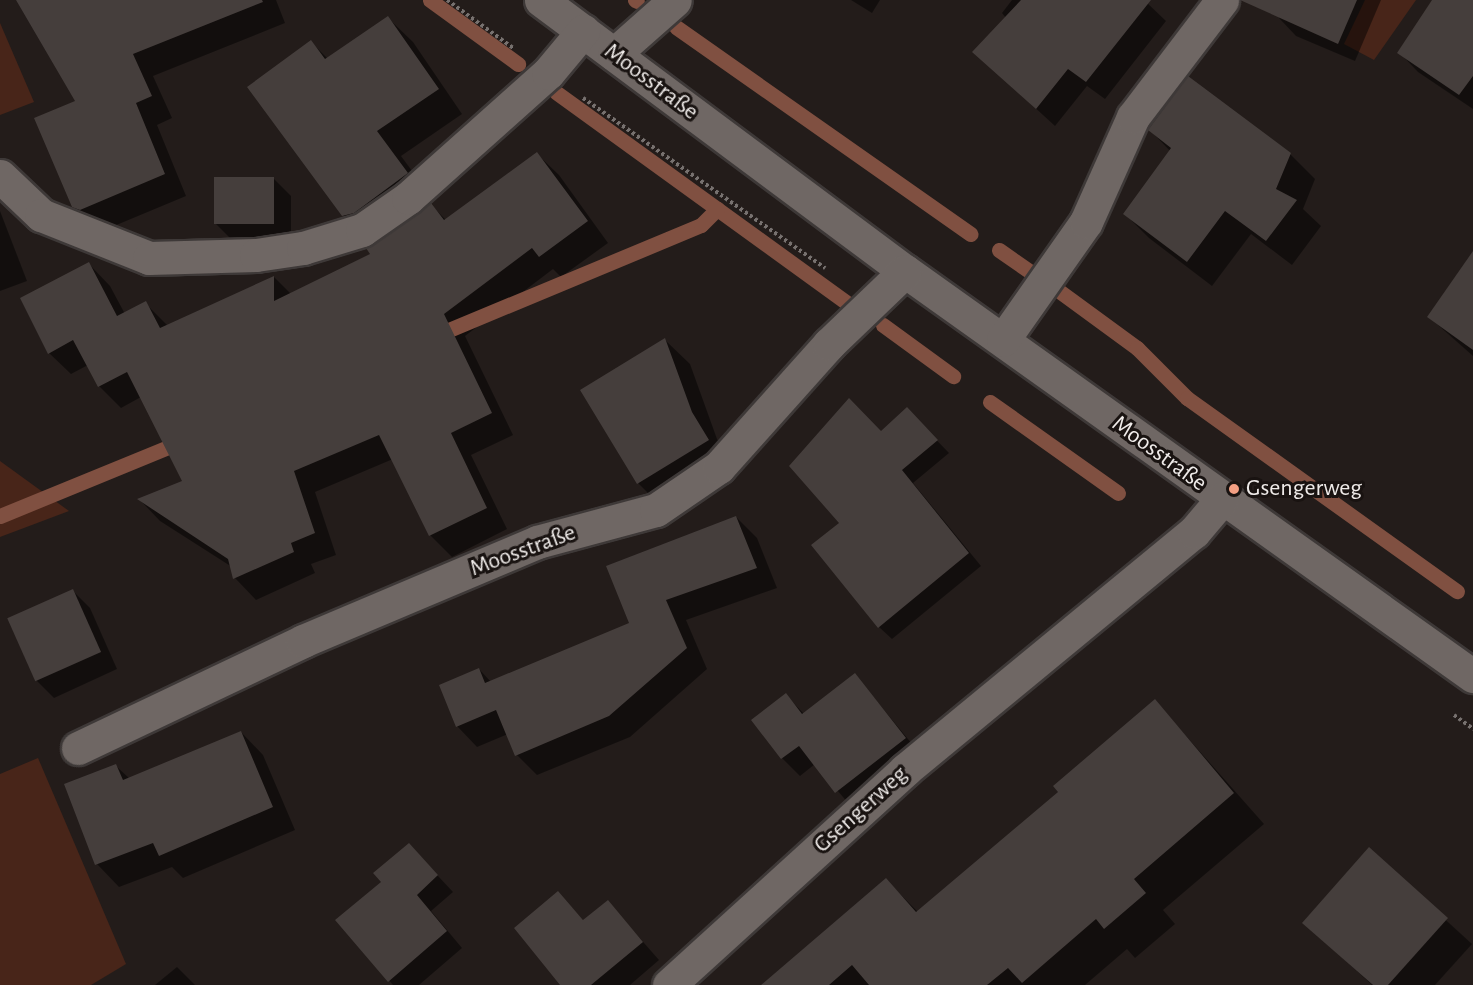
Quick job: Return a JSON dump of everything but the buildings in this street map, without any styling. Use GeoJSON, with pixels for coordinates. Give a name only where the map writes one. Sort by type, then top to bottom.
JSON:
{"type":"FeatureCollection","features":[{"type":"Feature","properties":{"kind":"street","name":"Moosstraße"},"geometry":{"type":"LineString","coordinates":[[541,0],[905,271],[1221,500],[1473,676]]}},
{"type":"Feature","properties":{"kind":"street"},"geometry":{"type":"LineString","coordinates":[[614,54],[675,0]]}},
{"type":"Feature","properties":{"kind":"street"},"geometry":{"type":"LineString","coordinates":[[1003,340],[1086,222],[1133,117],[1222,0]]}},
{"type":"Feature","properties":{"kind":"street"},"geometry":{"type":"LineString","coordinates":[[0,176],[41,215],[149,258],[256,255],[303,248],[362,230],[408,198],[548,74],[583,31]]}},
{"type":"Feature","properties":{"kind":"street","name":"Moosstraße"},"geometry":{"type":"LineString","coordinates":[[78,748],[303,641],[537,542],[656,510],[719,467],[829,344],[905,271]]}},
{"type":"Feature","properties":{"kind":"street","name":"Gsengerweg"},"geometry":{"type":"LineString","coordinates":[[669,985],[905,770],[1194,532],[1221,500]]}},
{"type":"Feature","properties":{"kind":"shaded area"},"geometry":{"type":"Polygon","coordinates":[[[1365,0],[1416,0],[1374,60],[1344,44],[1365,0]]]}},
{"type":"Feature","properties":{"kind":"shaded area"},"geometry":{"type":"Polygon","coordinates":[[[0,23],[34,102],[0,115],[0,23]]]}},
{"type":"Feature","properties":{"kind":"shaded area"},"geometry":{"type":"Polygon","coordinates":[[[0,461],[69,511],[0,537],[0,461]]]}},
{"type":"Feature","properties":{"kind":"shaded area"},"geometry":{"type":"Polygon","coordinates":[[[38,758],[126,964],[91,985],[0,985],[0,774],[38,758]]]}},
{"type":"Feature","properties":{"kind":"waterway"},"geometry":{"type":"LineString","coordinates":[[430,0],[518,64]]}},
{"type":"Feature","properties":{"kind":"waterway"},"geometry":{"type":"LineString","coordinates":[[676,27],[971,234]]}},
{"type":"Feature","properties":{"kind":"waterway"},"geometry":{"type":"LineString","coordinates":[[557,93],[851,306]]}},
{"type":"Feature","properties":{"kind":"waterway"},"geometry":{"type":"LineString","coordinates":[[432,337],[701,225],[717,209]]}},
{"type":"Feature","properties":{"kind":"waterway"},"geometry":{"type":"LineString","coordinates":[[999,250],[1029,271]]}},
{"type":"Feature","properties":{"kind":"waterway"},"geometry":{"type":"LineString","coordinates":[[1055,288],[1137,348],[1187,398],[1457,591]]}},
{"type":"Feature","properties":{"kind":"waterway"},"geometry":{"type":"LineString","coordinates":[[883,325],[953,376]]}},
{"type":"Feature","properties":{"kind":"waterway"},"geometry":{"type":"LineString","coordinates":[[990,402],[1118,493]]}},
{"type":"Feature","properties":{"kind":"waterway"},"geometry":{"type":"LineString","coordinates":[[0,516],[183,441]]}},
{"type":"Feature","properties":{"kind":"place","name":"Gsengerweg"},"geometry":{"type":"Point","coordinates":[1234,489]}}]}
